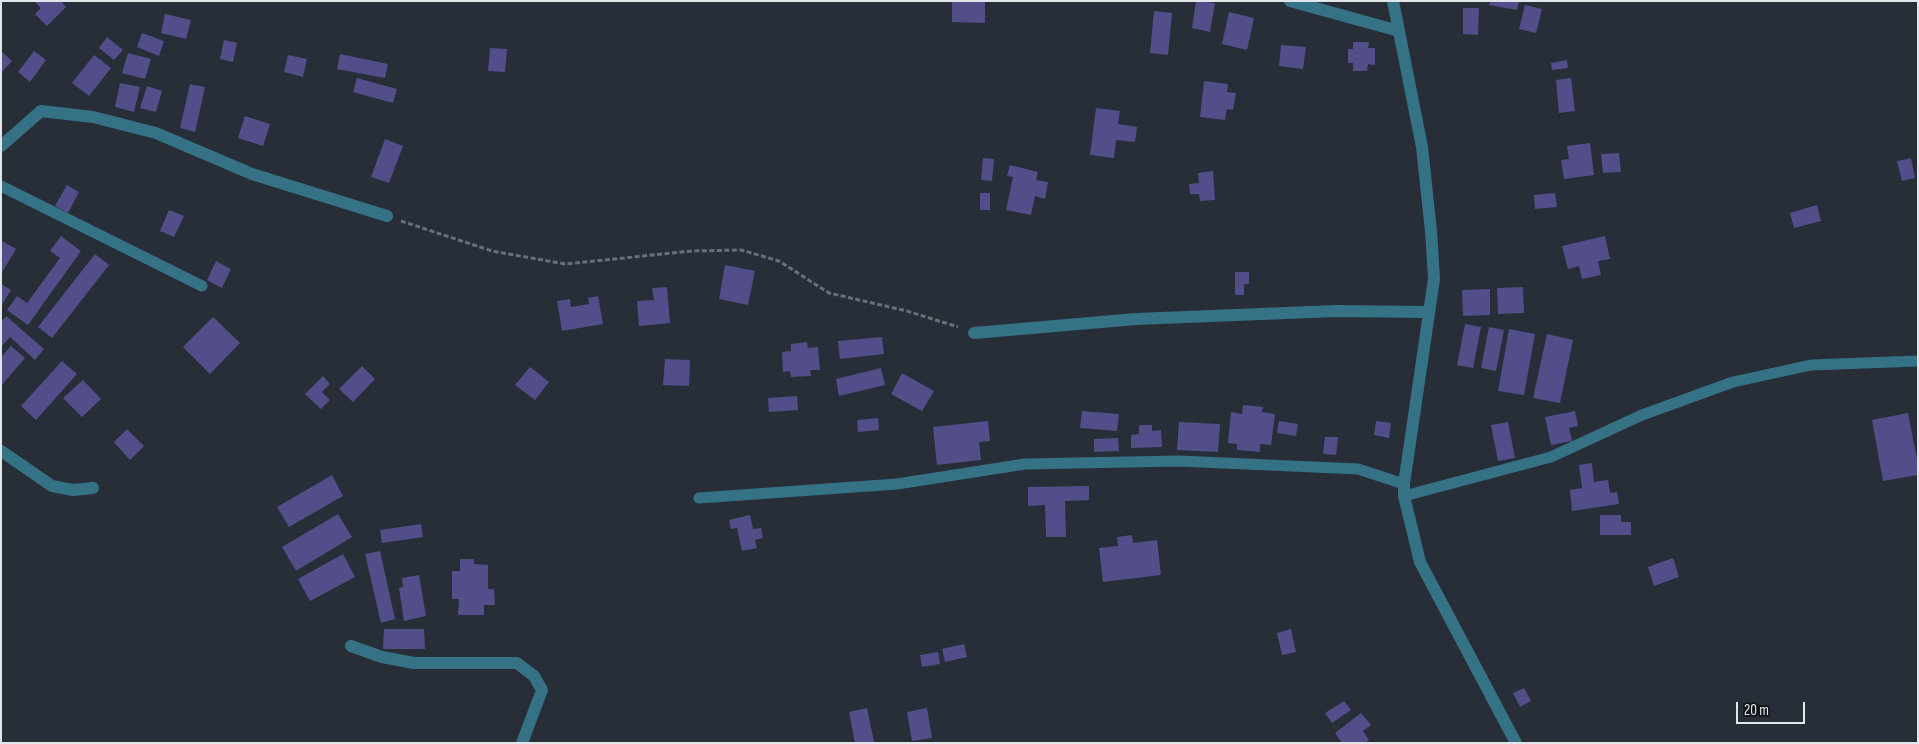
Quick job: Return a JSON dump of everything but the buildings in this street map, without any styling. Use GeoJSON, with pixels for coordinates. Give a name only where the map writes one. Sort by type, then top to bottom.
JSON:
{"type":"FeatureCollection","features":[{"type":"Feature","properties":{"kind":"street"},"geometry":{"type":"LineString","coordinates":[[1290,1],[1399,32]]}},
{"type":"Feature","properties":{"kind":"street"},"geometry":{"type":"LineString","coordinates":[[1393,1],[1422,147],[1434,278],[1404,490],[1420,562],[1516,743]]}},
{"type":"Feature","properties":{"kind":"street"},"geometry":{"type":"LineString","coordinates":[[1,146],[41,111],[93,116],[156,133],[252,174],[387,216]]}},
{"type":"Feature","properties":{"kind":"street"},"geometry":{"type":"LineString","coordinates":[[974,333],[1136,319],[1336,311],[1429,312]]}},
{"type":"Feature","properties":{"kind":"street"},"geometry":{"type":"LineString","coordinates":[[1,451],[52,486],[72,490],[93,488]]}},
{"type":"Feature","properties":{"kind":"street"},"geometry":{"type":"LineString","coordinates":[[352,646],[382,657],[414,663],[516,663],[534,676],[542,690],[522,743]]}},
{"type":"Feature","properties":{"kind":"lane"},"geometry":{"type":"LineString","coordinates":[[1,186],[202,286]]}},
{"type":"Feature","properties":{"kind":"lane"},"geometry":{"type":"LineString","coordinates":[[698,498],[898,484],[1025,464],[1160,462],[1358,469],[1404,490],[1551,457],[1642,415],[1733,382],[1811,365],[1918,361]]}},
{"type":"Feature","properties":{"kind":"path"},"geometry":{"type":"LineString","coordinates":[[387,216],[492,251],[565,264],[692,251],[741,250],[779,261],[829,293],[907,311],[974,333]]}}]}
